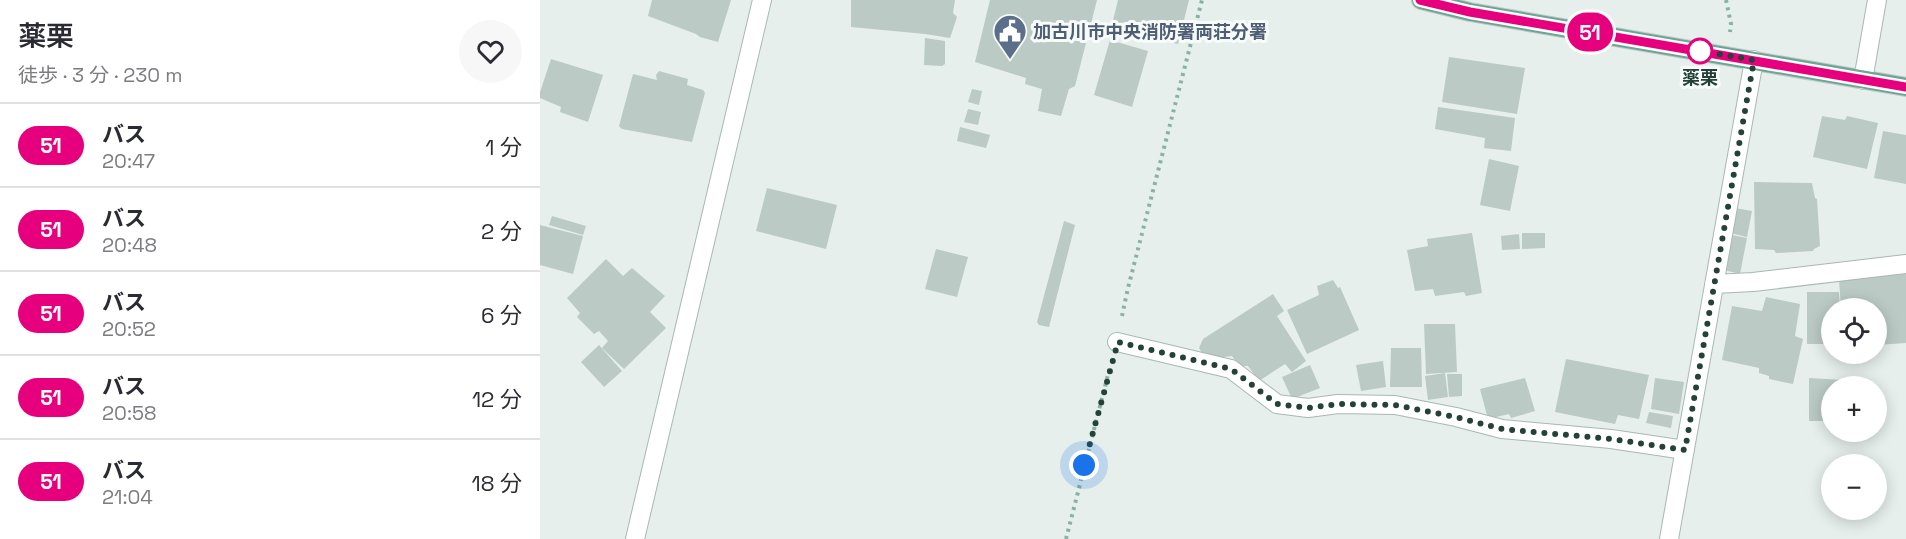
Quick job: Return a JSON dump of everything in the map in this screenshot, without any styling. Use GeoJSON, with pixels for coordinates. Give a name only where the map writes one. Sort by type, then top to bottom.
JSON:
{"type":"FeatureCollection","features":[{"type":"Feature","properties":{"kind":"main road"},"geometry":{"type":"LineString","coordinates":[[1421,0],[1470,12],[1906,87]]}},
{"type":"Feature","properties":{"kind":"street"},"geometry":{"type":"LineString","coordinates":[[635,539],[762,0]]}},
{"type":"Feature","properties":{"kind":"street"},"geometry":{"type":"LineString","coordinates":[[1863,80],[1877,0]]}},
{"type":"Feature","properties":{"kind":"street"},"geometry":{"type":"LineString","coordinates":[[1669,539],[1754,60]]}},
{"type":"Feature","properties":{"kind":"street"},"geometry":{"type":"LineString","coordinates":[[1714,284],[1753,282],[1906,264]]}},
{"type":"Feature","properties":{"kind":"street"},"geometry":{"type":"LineString","coordinates":[[1118,342],[1231,369],[1277,404],[1308,408],[1338,404],[1395,405],[1502,429],[1611,439],[1685,450]]}},
{"type":"Feature","properties":{"kind":"path"},"geometry":{"type":"LineString","coordinates":[[1066,539],[1118,342],[1128,288],[1202,0]]}},
{"type":"Feature","properties":{"kind":"building"},"geometry":{"type":"Polygon","coordinates":[[[652,0],[731,0],[718,42],[648,16],[652,0]]]}},
{"type":"Feature","properties":{"kind":"building"},"geometry":{"type":"Polygon","coordinates":[[[851,0],[955,0],[953,13],[957,17],[950,38],[851,27],[851,0]]]}},
{"type":"Feature","properties":{"kind":"building"},"geometry":{"type":"Polygon","coordinates":[[[990,0],[1097,0],[1075,86],[1069,89],[1061,116],[1038,111],[1042,89],[1025,84],[1026,78],[975,62],[990,0]]]}},
{"type":"Feature","properties":{"kind":"building"},"geometry":{"type":"Polygon","coordinates":[[[1118,0],[1189,0],[1178,44],[1111,29],[1118,0]]]}},
{"type":"Feature","properties":{"kind":"building"},"geometry":{"type":"Polygon","coordinates":[[[925,38],[945,41],[945,64],[942,66],[924,65],[925,38]]]}},
{"type":"Feature","properties":{"kind":"building"},"geometry":{"type":"Polygon","coordinates":[[[1110,40],[1148,51],[1132,107],[1094,95],[1110,40]]]}},
{"type":"Feature","properties":{"kind":"building"},"geometry":{"type":"Polygon","coordinates":[[[1449,57],[1525,68],[1517,114],[1442,102],[1449,57]]]}},
{"type":"Feature","properties":{"kind":"building"},"geometry":{"type":"Polygon","coordinates":[[[551,59],[603,75],[588,122],[560,112],[561,107],[540,98],[551,59]]]}},
{"type":"Feature","properties":{"kind":"building"},"geometry":{"type":"Polygon","coordinates":[[[659,71],[688,79],[687,85],[703,90],[705,93],[692,142],[622,129],[619,126],[633,74],[657,80],[656,75],[659,71]]]}},
{"type":"Feature","properties":{"kind":"building"},"geometry":{"type":"Polygon","coordinates":[[[972,89],[982,91],[979,105],[968,102],[972,89]]]}},
{"type":"Feature","properties":{"kind":"building"},"geometry":{"type":"Polygon","coordinates":[[[1438,107],[1515,118],[1511,151],[1484,148],[1485,138],[1435,129],[1438,107]]]}},
{"type":"Feature","properties":{"kind":"building"},"geometry":{"type":"Polygon","coordinates":[[[968,109],[981,112],[978,125],[964,122],[968,109]]]}},
{"type":"Feature","properties":{"kind":"building"},"geometry":{"type":"Polygon","coordinates":[[[1822,116],[1845,120],[1847,116],[1878,123],[1867,169],[1813,157],[1822,116]]]}},
{"type":"Feature","properties":{"kind":"building"},"geometry":{"type":"Polygon","coordinates":[[[960,127],[990,135],[986,148],[957,141],[960,127]]]}},
{"type":"Feature","properties":{"kind":"building"},"geometry":{"type":"Polygon","coordinates":[[[1883,131],[1906,135],[1906,184],[1874,178],[1883,131]]]}},
{"type":"Feature","properties":{"kind":"building"},"geometry":{"type":"Polygon","coordinates":[[[1489,159],[1519,166],[1510,211],[1480,205],[1489,159]]]}},
{"type":"Feature","properties":{"kind":"building"},"geometry":{"type":"Polygon","coordinates":[[[1754,182],[1812,183],[1817,199],[1820,246],[1813,251],[1776,253],[1774,250],[1755,249],[1754,182]]]}},
{"type":"Feature","properties":{"kind":"building"},"geometry":{"type":"Polygon","coordinates":[[[767,188],[837,205],[826,249],[756,231],[767,188]]]}},
{"type":"Feature","properties":{"kind":"building"},"geometry":{"type":"Polygon","coordinates":[[[1735,208],[1752,211],[1747,237],[1730,233],[1735,208]]]}},
{"type":"Feature","properties":{"kind":"building"},"geometry":{"type":"Polygon","coordinates":[[[552,216],[586,226],[583,235],[549,225],[552,216]]]}},
{"type":"Feature","properties":{"kind":"building"},"geometry":{"type":"Polygon","coordinates":[[[1064,221],[1075,225],[1049,327],[1039,325],[1037,322],[1064,221]]]}},
{"type":"Feature","properties":{"kind":"building"},"geometry":{"type":"Polygon","coordinates":[[[540,225],[583,236],[573,274],[540,265],[540,225]]]}},
{"type":"Feature","properties":{"kind":"building"},"geometry":{"type":"Polygon","coordinates":[[[1472,233],[1482,293],[1466,296],[1464,292],[1435,296],[1433,289],[1415,291],[1407,250],[1428,246],[1427,239],[1472,233]]]}},
{"type":"Feature","properties":{"kind":"building"},"geometry":{"type":"Polygon","coordinates":[[[1522,233],[1545,233],[1545,248],[1522,249],[1522,233]]]}},
{"type":"Feature","properties":{"kind":"building"},"geometry":{"type":"Polygon","coordinates":[[[1519,234],[1520,249],[1502,250],[1501,236],[1519,234]]]}},
{"type":"Feature","properties":{"kind":"building"},"geometry":{"type":"Polygon","coordinates":[[[1732,235],[1747,238],[1740,274],[1724,270],[1732,235]]]}},
{"type":"Feature","properties":{"kind":"building"},"geometry":{"type":"Polygon","coordinates":[[[936,249],[968,257],[957,297],[925,289],[936,249]]]}},
{"type":"Feature","properties":{"kind":"building"},"geometry":{"type":"Polygon","coordinates":[[[606,259],[623,276],[632,268],[665,296],[650,312],[666,328],[624,369],[602,348],[608,341],[599,331],[594,334],[577,317],[580,313],[567,298],[606,259]]]}},
{"type":"Feature","properties":{"kind":"building"},"geometry":{"type":"Polygon","coordinates":[[[1906,274],[1906,343],[1887,344],[1887,298],[1840,298],[1839,279],[1906,274]]]}},
{"type":"Feature","properties":{"kind":"building"},"geometry":{"type":"Polygon","coordinates":[[[1333,280],[1338,288],[1340,287],[1359,330],[1307,354],[1287,310],[1319,295],[1317,286],[1333,280]]]}},
{"type":"Feature","properties":{"kind":"building"},"geometry":{"type":"Polygon","coordinates":[[[1807,292],[1839,292],[1839,298],[1821,298],[1821,344],[1807,344],[1807,292]]]}},
{"type":"Feature","properties":{"kind":"building"},"geometry":{"type":"Polygon","coordinates":[[[1273,294],[1284,311],[1277,316],[1306,361],[1292,372],[1285,364],[1259,381],[1248,366],[1239,366],[1232,356],[1216,358],[1202,353],[1199,348],[1203,339],[1273,294]]]}},
{"type":"Feature","properties":{"kind":"building"},"geometry":{"type":"Polygon","coordinates":[[[1766,297],[1800,304],[1795,336],[1803,339],[1793,384],[1769,379],[1769,376],[1759,373],[1759,368],[1722,360],[1732,306],[1762,311],[1766,297]]]}},
{"type":"Feature","properties":{"kind":"building"},"geometry":{"type":"Polygon","coordinates":[[[1424,324],[1455,324],[1457,372],[1426,374],[1424,324]]]}},
{"type":"Feature","properties":{"kind":"building"},"geometry":{"type":"Polygon","coordinates":[[[599,345],[622,371],[604,387],[581,362],[599,345]]]}},
{"type":"Feature","properties":{"kind":"building"},"geometry":{"type":"Polygon","coordinates":[[[1391,348],[1421,348],[1422,387],[1390,387],[1391,348]]]}},
{"type":"Feature","properties":{"kind":"building"},"geometry":{"type":"Polygon","coordinates":[[[1566,359],[1649,375],[1639,419],[1618,415],[1615,424],[1555,412],[1566,359]]]}},
{"type":"Feature","properties":{"kind":"building"},"geometry":{"type":"Polygon","coordinates":[[[1383,361],[1386,387],[1361,391],[1356,365],[1383,361]]]}},
{"type":"Feature","properties":{"kind":"building"},"geometry":{"type":"Polygon","coordinates":[[[1310,365],[1320,388],[1292,399],[1282,377],[1310,365]]]}},
{"type":"Feature","properties":{"kind":"building"},"geometry":{"type":"Polygon","coordinates":[[[1445,373],[1448,397],[1428,400],[1425,376],[1445,373]]]}},
{"type":"Feature","properties":{"kind":"building"},"geometry":{"type":"Polygon","coordinates":[[[1447,374],[1462,374],[1462,396],[1449,397],[1447,374]]]}},
{"type":"Feature","properties":{"kind":"building"},"geometry":{"type":"Polygon","coordinates":[[[1525,378],[1535,411],[1511,418],[1509,414],[1488,419],[1480,389],[1525,378]]]}},
{"type":"Feature","properties":{"kind":"building"},"geometry":{"type":"Polygon","coordinates":[[[1655,378],[1684,382],[1679,414],[1651,409],[1655,378]]]}},
{"type":"Feature","properties":{"kind":"building"},"geometry":{"type":"Polygon","coordinates":[[[1809,378],[1821,379],[1821,421],[1809,421],[1809,378]]]}},
{"type":"Feature","properties":{"kind":"building"},"geometry":{"type":"Polygon","coordinates":[[[1649,412],[1673,416],[1671,428],[1646,423],[1649,412]]]}},
{"type":"Feature","properties":{"kind":"bus line","name":"51"},"geometry":{"type":"LineString","coordinates":[[1420,0],[1470,12],[1906,87]]}},
{"type":"Feature","properties":{"kind":"place","name":"薬栗"},"geometry":{"type":"Point","coordinates":[1700,51]}},
{"type":"Feature","properties":{"kind":"place","name":"加古川市中央消防署両荘分署"},"geometry":{"type":"Point","coordinates":[1010,60]}},
{"type":"Feature","properties":{"kind":"route"},"geometry":{"type":"LineString","coordinates":[[1084,465],[1118,342],[1231,369],[1277,404],[1308,408],[1338,404],[1395,405],[1502,429],[1611,439],[1685,450],[1754,60],[1700,51]]}}]}
